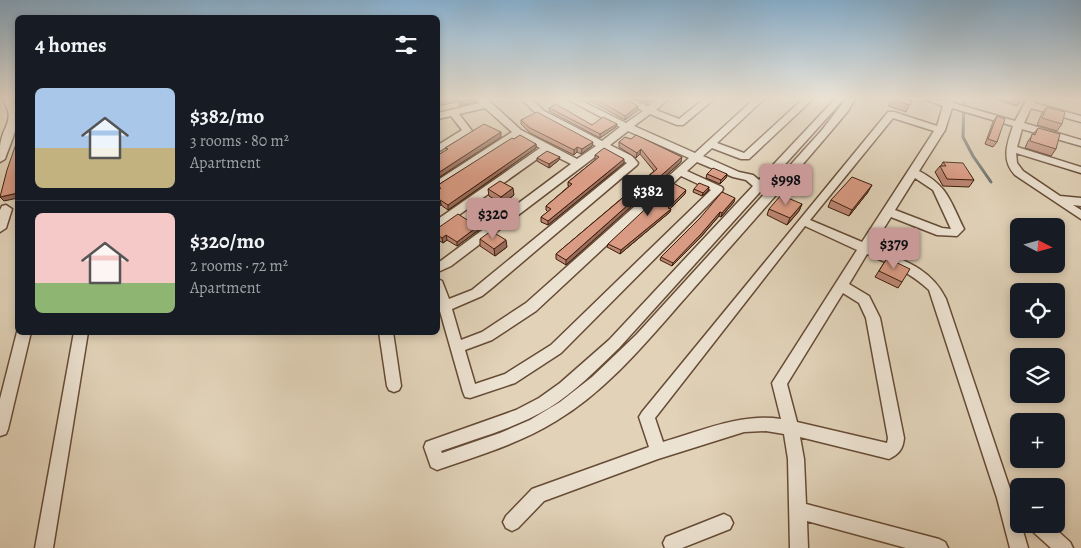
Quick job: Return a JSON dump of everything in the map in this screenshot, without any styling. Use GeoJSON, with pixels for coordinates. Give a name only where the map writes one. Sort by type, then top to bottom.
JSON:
{"type":"FeatureCollection","features":[{"type":"Feature","properties":{"kind":"street"},"geometry":{"type":"LineString","coordinates":[[0,159],[12,125]]}},
{"type":"Feature","properties":{"kind":"street"},"geometry":{"type":"LineString","coordinates":[[440,148],[467,131],[462,125]]}},
{"type":"Feature","properties":{"kind":"street"},"geometry":{"type":"LineString","coordinates":[[509,125],[518,132],[578,164]]}},
{"type":"Feature","properties":{"kind":"street"},"geometry":{"type":"LineString","coordinates":[[445,306],[464,299],[488,284],[632,163],[628,158],[562,125]]}},
{"type":"Feature","properties":{"kind":"street"},"geometry":{"type":"LineString","coordinates":[[621,125],[737,175],[744,181],[775,191]]}},
{"type":"Feature","properties":{"kind":"street"},"geometry":{"type":"LineString","coordinates":[[440,267],[448,263],[631,125]]}},
{"type":"Feature","properties":{"kind":"street"},"geometry":{"type":"LineString","coordinates":[[457,347],[487,336],[532,306],[732,125]]}},
{"type":"Feature","properties":{"kind":"street"},"geometry":{"type":"LineString","coordinates":[[711,144],[745,157],[781,125]]}},
{"type":"Feature","properties":{"kind":"street"},"geometry":{"type":"LineString","coordinates":[[816,125],[614,344],[578,377],[553,397],[533,409],[432,446],[437,462],[516,434],[564,408],[592,386],[629,351],[775,191],[832,125]]}},
{"type":"Feature","properties":{"kind":"street"},"geometry":{"type":"LineString","coordinates":[[658,451],[647,417],[882,125]]}},
{"type":"Feature","properties":{"kind":"street"},"geometry":{"type":"LineString","coordinates":[[923,125],[940,130]]}},
{"type":"Feature","properties":{"kind":"street"},"geometry":{"type":"LineString","coordinates":[[799,548],[796,459],[792,428],[779,382],[942,125]]}},
{"type":"Feature","properties":{"kind":"street"},"geometry":{"type":"LineString","coordinates":[[1081,143],[1019,125],[1011,160],[1019,173],[1081,215]]}},
{"type":"Feature","properties":{"kind":"street"},"geometry":{"type":"LineString","coordinates":[[440,184],[518,132]]}},
{"type":"Feature","properties":{"kind":"street"},"geometry":{"type":"LineString","coordinates":[[5,145],[15,143]]}},
{"type":"Feature","properties":{"kind":"street"},"geometry":{"type":"LineString","coordinates":[[440,223],[546,148]]}},
{"type":"Feature","properties":{"kind":"street"},"geometry":{"type":"LineString","coordinates":[[1012,149],[1081,170]]}},
{"type":"Feature","properties":{"kind":"street"},"geometry":{"type":"LineString","coordinates":[[440,290],[470,392],[510,378],[556,349],[718,189],[681,172]]}},
{"type":"Feature","properties":{"kind":"street"},"geometry":{"type":"LineString","coordinates":[[888,211],[941,232],[953,233],[958,229],[938,188],[930,181],[912,172]]}},
{"type":"Feature","properties":{"kind":"street"},"geometry":{"type":"LineString","coordinates":[[1057,199],[1081,202]]}},
{"type":"Feature","properties":{"kind":"street"},"geometry":{"type":"LineString","coordinates":[[0,228],[8,209]]}},
{"type":"Feature","properties":{"kind":"street"},"geometry":{"type":"LineString","coordinates":[[803,221],[903,265],[922,276],[934,287],[940,299],[1005,498],[1019,548]]}},
{"type":"Feature","properties":{"kind":"street"},"geometry":{"type":"LineString","coordinates":[[512,522],[538,495],[658,451],[744,425],[766,424],[792,428],[889,451],[895,446],[896,438],[873,318],[864,300],[840,286]]}},
{"type":"Feature","properties":{"kind":"street"},"geometry":{"type":"LineString","coordinates":[[0,429],[23,335]]}},
{"type":"Feature","properties":{"kind":"street"},"geometry":{"type":"LineString","coordinates":[[44,548],[80,335]]}},
{"type":"Feature","properties":{"kind":"street"},"geometry":{"type":"LineString","coordinates":[[386,335],[394,386]]}},
{"type":"Feature","properties":{"kind":"street"},"geometry":{"type":"LineString","coordinates":[[1005,498],[1010,502]]}},
{"type":"Feature","properties":{"kind":"street"},"geometry":{"type":"LineString","coordinates":[[797,510],[939,548]]}},
{"type":"Feature","properties":{"kind":"street"},"geometry":{"type":"LineString","coordinates":[[670,546],[724,523]]}},
{"type":"Feature","properties":{"kind":"street"},"geometry":{"type":"LineString","coordinates":[[1047,533],[1064,548]]}},
{"type":"Feature","properties":{"kind":"building"},"geometry":{"type":"Polygon","coordinates":[[[483,125],[501,132],[440,172],[440,154],[448,149],[445,148],[483,125]]]}},
{"type":"Feature","properties":{"kind":"building"},"geometry":{"type":"Polygon","coordinates":[[[526,125],[560,125],[593,142],[582,149],[577,147],[574,150],[526,125]]]}},
{"type":"Feature","properties":{"kind":"building"},"geometry":{"type":"Polygon","coordinates":[[[582,125],[616,125],[600,134],[582,125]]]}},
{"type":"Feature","properties":{"kind":"building"},"geometry":{"type":"Polygon","coordinates":[[[994,125],[1003,125],[997,142],[988,139],[994,125]]]}},
{"type":"Feature","properties":{"kind":"building"},"geometry":{"type":"Polygon","coordinates":[[[1038,128],[1060,134],[1056,149],[1030,141],[1032,134],[1035,135],[1038,128]]]}},
{"type":"Feature","properties":{"kind":"building"},"geometry":{"type":"Polygon","coordinates":[[[520,135],[536,144],[448,205],[440,200],[440,184],[512,138],[514,139],[520,135]]]}},
{"type":"Feature","properties":{"kind":"building"},"geometry":{"type":"Polygon","coordinates":[[[636,135],[682,157],[566,260],[556,254],[657,169],[641,149],[637,153],[619,142],[625,137],[631,139],[636,135]]]}},
{"type":"Feature","properties":{"kind":"building"},"geometry":{"type":"Polygon","coordinates":[[[15,147],[15,194],[0,197],[15,147]]]}},
{"type":"Feature","properties":{"kind":"building"},"geometry":{"type":"Polygon","coordinates":[[[604,148],[624,159],[548,221],[541,217],[551,209],[546,206],[572,184],[568,182],[599,157],[595,155],[604,148]]]}},
{"type":"Feature","properties":{"kind":"building"},"geometry":{"type":"Polygon","coordinates":[[[547,151],[560,157],[549,164],[537,158],[547,151]]]}},
{"type":"Feature","properties":{"kind":"building"},"geometry":{"type":"Polygon","coordinates":[[[943,162],[963,163],[974,180],[947,179],[940,166],[946,166],[943,162]]]}},
{"type":"Feature","properties":{"kind":"building"},"geometry":{"type":"Polygon","coordinates":[[[713,168],[727,174],[721,180],[707,174],[713,168]]]}},
{"type":"Feature","properties":{"kind":"building"},"geometry":{"type":"Polygon","coordinates":[[[852,177],[872,185],[852,210],[831,200],[852,177]]]}},
{"type":"Feature","properties":{"kind":"building"},"geometry":{"type":"Polygon","coordinates":[[[500,181],[513,188],[501,197],[488,189],[500,181]]]}},
{"type":"Feature","properties":{"kind":"building"},"geometry":{"type":"Polygon","coordinates":[[[673,183],[686,190],[668,208],[671,209],[621,250],[608,244],[673,183]]]}},
{"type":"Feature","properties":{"kind":"building"},"geometry":{"type":"Polygon","coordinates":[[[699,183],[709,187],[703,193],[694,189],[699,183]]]}},
{"type":"Feature","properties":{"kind":"building"},"geometry":{"type":"Polygon","coordinates":[[[722,192],[735,198],[722,213],[720,212],[673,263],[661,257],[700,218],[722,192]]]}},
{"type":"Feature","properties":{"kind":"building"},"geometry":{"type":"Polygon","coordinates":[[[781,195],[802,204],[790,218],[769,209],[781,195]]]}},
{"type":"Feature","properties":{"kind":"building"},"geometry":{"type":"Polygon","coordinates":[[[495,204],[502,208],[457,242],[446,235],[442,238],[440,236],[440,227],[458,214],[469,221],[495,204]]]}},
{"type":"Feature","properties":{"kind":"building"},"geometry":{"type":"Polygon","coordinates":[[[491,231],[506,240],[494,249],[480,239],[491,231]]]}},
{"type":"Feature","properties":{"kind":"building"},"geometry":{"type":"Polygon","coordinates":[[[887,258],[910,269],[902,282],[879,271],[887,258]]]}},
{"type":"Feature","properties":{"kind":"waterway"},"geometry":{"type":"LineString","coordinates":[[963,125],[963,137],[973,156],[991,182]]}}]}
